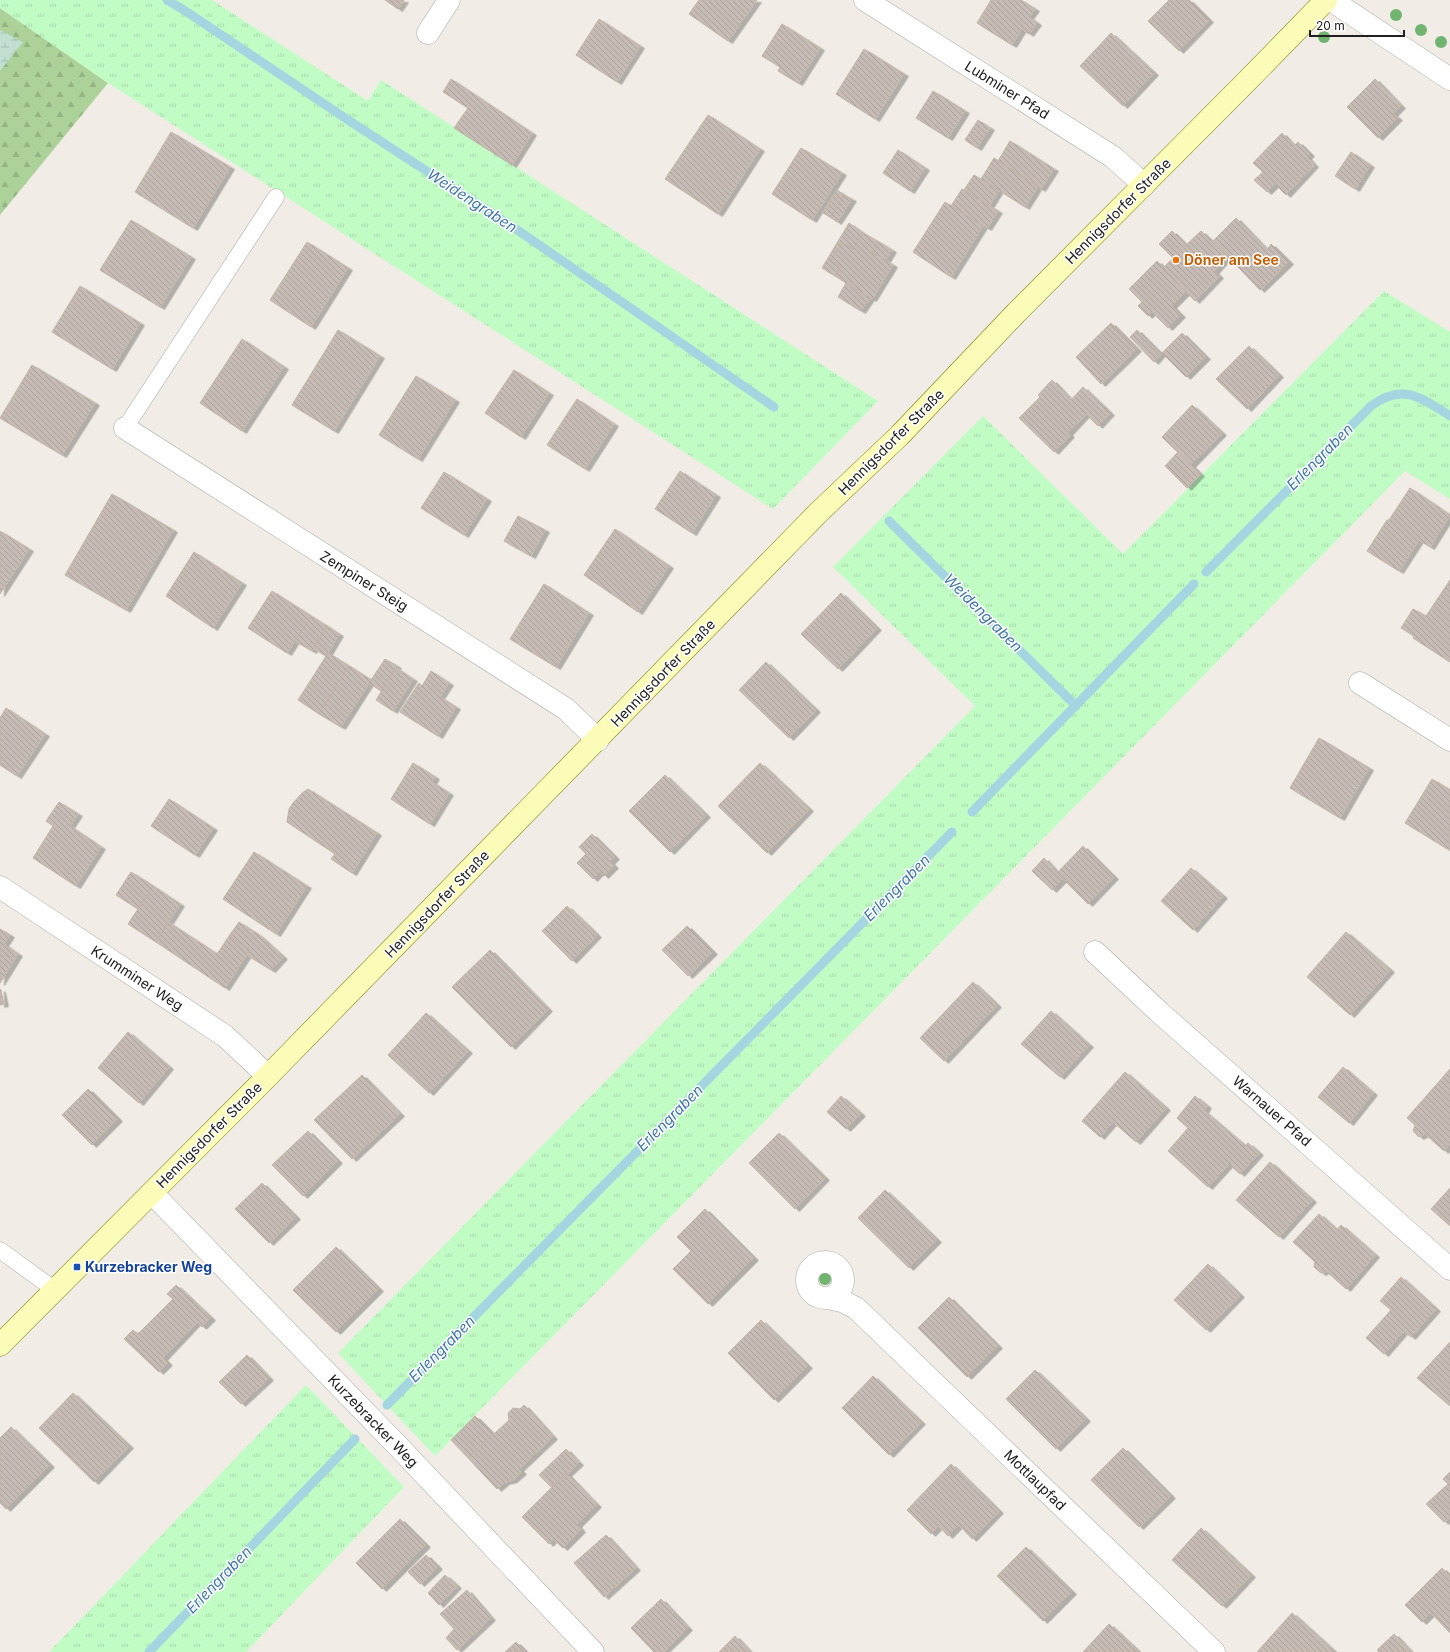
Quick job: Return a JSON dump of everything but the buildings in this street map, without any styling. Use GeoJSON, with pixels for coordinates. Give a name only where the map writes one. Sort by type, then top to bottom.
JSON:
{"type":"FeatureCollection","features":[{"type":"Feature","properties":{"kind":"main road","name":"Hennigsdorfer Straße"},"geometry":{"type":"LineString","coordinates":[[0,1344],[268,1076],[598,740],[819,512],[900,435],[1016,313],[1326,0]]}},
{"type":"Feature","properties":{"kind":"street"},"geometry":{"type":"LineString","coordinates":[[428,34],[449,0]]}},
{"type":"Feature","properties":{"kind":"street","name":"Lubminer Pfad"},"geometry":{"type":"LineString","coordinates":[[865,0],[1113,157],[1144,185]]}},
{"type":"Feature","properties":{"kind":"street"},"geometry":{"type":"LineString","coordinates":[[1330,0],[1450,79]]}},
{"type":"Feature","properties":{"kind":"street","name":"Zempiner Steig"},"geometry":{"type":"LineString","coordinates":[[125,428],[566,709],[598,740]]}},
{"type":"Feature","properties":{"kind":"street"},"geometry":{"type":"LineString","coordinates":[[1360,682],[1450,740]]}},
{"type":"Feature","properties":{"kind":"street","name":"Krumminer Weg"},"geometry":{"type":"LineString","coordinates":[[0,887],[224,1036],[268,1076]]}},
{"type":"Feature","properties":{"kind":"street","name":"Warnauer Pfad"},"geometry":{"type":"LineString","coordinates":[[1095,952],[1159,1012],[1450,1269]]}},
{"type":"Feature","properties":{"kind":"street","name":"Kurzebracker Weg"},"geometry":{"type":"LineString","coordinates":[[152,1193],[395,1443],[592,1652]]}},
{"type":"Feature","properties":{"kind":"street","name":"Mottlaupfad"},"geometry":{"type":"LineString","coordinates":[[836,1292],[842,1301],[856,1308],[1214,1652]]}},
{"type":"Feature","properties":{"kind":"lane"},"geometry":{"type":"LineString","coordinates":[[125,428],[276,197]]}},
{"type":"Feature","properties":{"kind":"lane"},"geometry":{"type":"LineString","coordinates":[[0,1250],[55,1290]]}},
{"type":"Feature","properties":{"kind":"green space"},"geometry":{"type":"Polygon","coordinates":[[[0,0],[212,0],[368,101],[381,80],[878,401],[773,509],[108,83],[0,8],[0,0]]]}},
{"type":"Feature","properties":{"kind":"green space"},"geometry":{"type":"Polygon","coordinates":[[[0,8],[108,83],[0,215],[0,8]]]}},
{"type":"Feature","properties":{"kind":"green space"},"geometry":{"type":"Polygon","coordinates":[[[0,30],[23,42],[0,71],[0,30]]]}},
{"type":"Feature","properties":{"kind":"green space"},"geometry":{"type":"Polygon","coordinates":[[[1384,291],[1450,332],[1450,499],[1405,471],[435,1456],[338,1353],[975,706],[833,567],[983,416],[1123,554],[1384,291]]]}},
{"type":"Feature","properties":{"kind":"green space"},"geometry":{"type":"Polygon","coordinates":[[[306,1385],[404,1487],[246,1652],[49,1652],[306,1385]]]}},
{"type":"Feature","properties":{"kind":"waterway","name":"Weidengraben"},"geometry":{"type":"LineString","coordinates":[[167,0],[516,229],[774,407]]}},
{"type":"Feature","properties":{"kind":"waterway","name":"Erlengraben"},"geometry":{"type":"LineString","coordinates":[[1206,572],[1371,406],[1382,399],[1393,395],[1412,395],[1430,403],[1450,416]]}},
{"type":"Feature","properties":{"kind":"waterway","name":"Weidengraben"},"geometry":{"type":"LineString","coordinates":[[889,521],[1076,706]]}},
{"type":"Feature","properties":{"kind":"waterway","name":"Erlengraben"},"geometry":{"type":"LineString","coordinates":[[972,812],[1194,584]]}},
{"type":"Feature","properties":{"kind":"waterway","name":"Erlengraben"},"geometry":{"type":"LineString","coordinates":[[387,1405],[952,832]]}},
{"type":"Feature","properties":{"kind":"waterway","name":"Erlengraben"},"geometry":{"type":"LineString","coordinates":[[149,1652],[355,1439]]}},
{"type":"Feature","properties":{"kind":"place","name":"Döner am See"},"geometry":{"type":"Point","coordinates":[1176,260]}},
{"type":"Feature","properties":{"kind":"place","name":"Kurzebracker Weg"},"geometry":{"type":"Point","coordinates":[77,1267]}}]}
